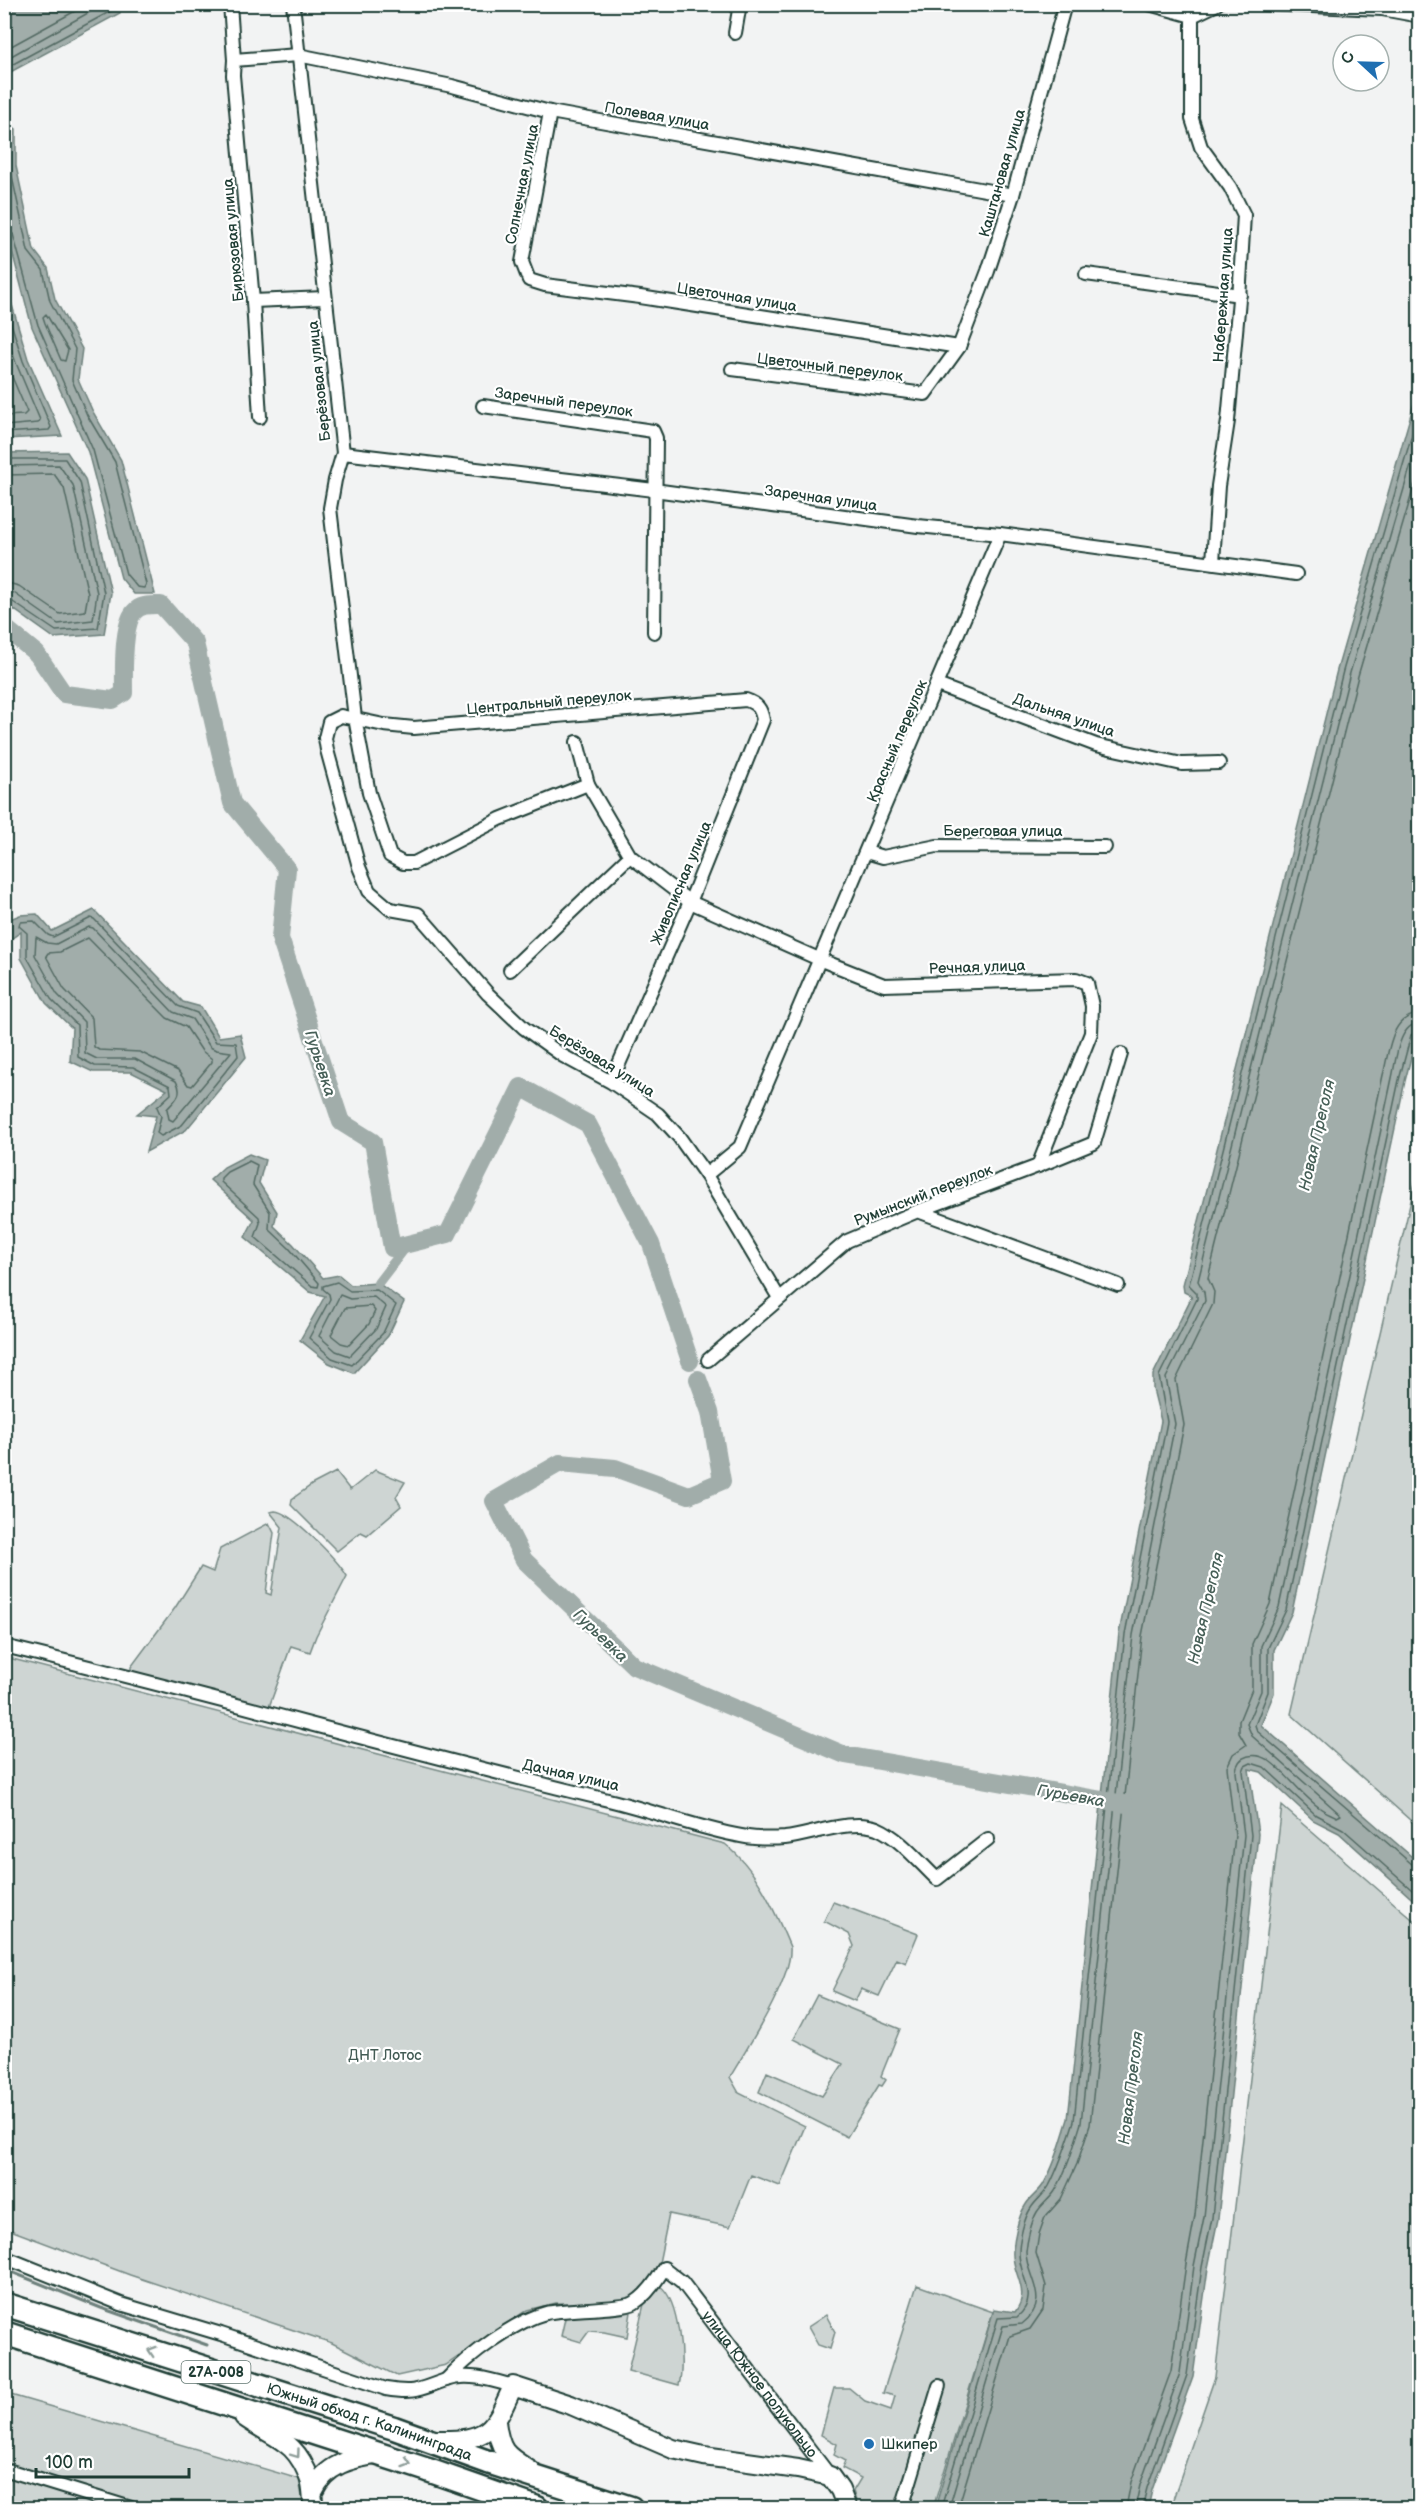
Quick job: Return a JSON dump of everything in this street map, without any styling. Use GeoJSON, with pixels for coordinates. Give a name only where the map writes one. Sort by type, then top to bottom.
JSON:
{"type":"FeatureCollection","features":[{"type":"Feature","properties":{"kind":"highway","name":"Южный обход г. Калининграда"},"geometry":{"type":"LineString","coordinates":[[4,2304],[631,2508]]}},
{"type":"Feature","properties":{"kind":"highway","name":"Южный обход г. Калининграда"},"geometry":{"type":"LineString","coordinates":[[4,2333],[380,2454],[537,2508]]}},
{"type":"Feature","properties":{"kind":"highway"},"geometry":{"type":"LineString","coordinates":[[4,2347],[48,2361],[222,2405]]}},
{"type":"Feature","properties":{"kind":"street","name":"Бирюзовая улица"},"geometry":{"type":"LineString","coordinates":[[230,4],[233,75],[253,301],[260,417]]}},
{"type":"Feature","properties":{"kind":"street","name":"Берёзовая улица"},"geometry":{"type":"LineString","coordinates":[[293,4],[343,453],[334,480],[330,508],[355,718],[369,793],[390,856],[403,863],[414,863],[500,819],[588,783]]}},
{"type":"Feature","properties":{"kind":"street"},"geometry":{"type":"LineString","coordinates":[[735,33],[740,4]]}},
{"type":"Feature","properties":{"kind":"street","name":"Каштановая улица"},"geometry":{"type":"LineString","coordinates":[[925,394],[959,347],[988,271],[1013,195],[1065,4]]}},
{"type":"Feature","properties":{"kind":"street"},"geometry":{"type":"LineString","coordinates":[[1149,4],[1192,16],[1217,4]]}},
{"type":"Feature","properties":{"kind":"street"},"geometry":{"type":"LineString","coordinates":[[1264,4],[1382,9],[1419,16]]}},
{"type":"Feature","properties":{"kind":"street","name":"Набережная улица"},"geometry":{"type":"LineString","coordinates":[[1192,16],[1192,118],[1201,147],[1230,187],[1244,215],[1228,421],[1218,486],[1213,562]]}},
{"type":"Feature","properties":{"kind":"street"},"geometry":{"type":"LineString","coordinates":[[234,60],[298,54]]}},
{"type":"Feature","properties":{"kind":"street","name":"Полевая улица"},"geometry":{"type":"LineString","coordinates":[[298,54],[452,86],[550,112],[1013,195]]}},
{"type":"Feature","properties":{"kind":"street","name":"Солнечная улица"},"geometry":{"type":"LineString","coordinates":[[522,262],[550,112]]}},
{"type":"Feature","properties":{"kind":"street","name":"Цветочная улица"},"geometry":{"type":"LineString","coordinates":[[522,262],[529,279],[545,285],[640,297],[959,347]]}},
{"type":"Feature","properties":{"kind":"street"},"geometry":{"type":"LineString","coordinates":[[1086,274],[1239,295]]}},
{"type":"Feature","properties":{"kind":"street"},"geometry":{"type":"LineString","coordinates":[[253,301],[325,298]]}},
{"type":"Feature","properties":{"kind":"street","name":"Цветочный переулок"},"geometry":{"type":"LineString","coordinates":[[732,369],[925,394]]}},
{"type":"Feature","properties":{"kind":"street","name":"Заречный переулок"},"geometry":{"type":"LineString","coordinates":[[483,406],[653,431],[656,438],[654,490]]}},
{"type":"Feature","properties":{"kind":"street","name":"Заречная улица"},"geometry":{"type":"LineString","coordinates":[[343,453],[654,490],[1296,574]]}},
{"type":"Feature","properties":{"kind":"street"},"geometry":{"type":"LineString","coordinates":[[654,490],[654,632]]}},
{"type":"Feature","properties":{"kind":"street","name":"Красный переулок"},"geometry":{"type":"LineString","coordinates":[[706,1174],[740,1147],[1000,534]]}},
{"type":"Feature","properties":{"kind":"street","name":"Дальняя улица"},"geometry":{"type":"LineString","coordinates":[[937,685],[1096,745],[1182,764],[1219,763]]}},
{"type":"Feature","properties":{"kind":"street","name":"Центральный переулок"},"geometry":{"type":"LineString","coordinates":[[355,718],[384,725],[414,728],[746,700]]}},
{"type":"Feature","properties":{"kind":"street","name":"Живописная улица"},"geometry":{"type":"LineString","coordinates":[[610,1082],[690,902],[764,720],[761,709],[746,700]]}},
{"type":"Feature","properties":{"kind":"street","name":"Берёзовая улица"},"geometry":{"type":"LineString","coordinates":[[355,718],[342,716],[335,718],[329,722],[325,738],[359,867],[369,891],[390,909],[418,914],[488,994],[524,1028],[563,1056],[610,1082],[658,1114],[680,1137],[706,1174],[779,1298]]}},
{"type":"Feature","properties":{"kind":"street"},"geometry":{"type":"LineString","coordinates":[[577,742],[588,783],[630,856],[690,902]]}},
{"type":"Feature","properties":{"kind":"street","name":"Береговая улица"},"geometry":{"type":"LineString","coordinates":[[866,852],[883,857],[937,846],[1105,847]]}},
{"type":"Feature","properties":{"kind":"street"},"geometry":{"type":"LineString","coordinates":[[510,970],[630,856]]}},
{"type":"Feature","properties":{"kind":"street","name":"Речная улица"},"geometry":{"type":"LineString","coordinates":[[690,902],[821,960],[884,984],[1076,980],[1087,983],[1092,1006],[1091,1033],[1038,1166]]}},
{"type":"Feature","properties":{"kind":"street","name":"Румынский переулок"},"geometry":{"type":"LineString","coordinates":[[708,1360],[847,1241],[918,1210],[1094,1143],[1121,1054]]}},
{"type":"Feature","properties":{"kind":"street"},"geometry":{"type":"LineString","coordinates":[[918,1210],[1119,1285]]}},
{"type":"Feature","properties":{"kind":"street","name":"Дачная улица"},"geometry":{"type":"LineString","coordinates":[[4,1646],[122,1674],[738,1835],[761,1839],[786,1838],[854,1826],[868,1826],[894,1838],[937,1878],[988,1839]]}},
{"type":"Feature","properties":{"kind":"street"},"geometry":{"type":"LineString","coordinates":[[4,2257],[121,2304],[221,2334],[386,2390],[403,2392],[422,2390],[446,2380],[481,2378],[571,2404],[673,2449],[830,2476]]}},
{"type":"Feature","properties":{"kind":"street","name":"улица Южное полукольцо"},"geometry":{"type":"LineString","coordinates":[[446,2380],[470,2356],[505,2332],[544,2314],[632,2304],[656,2282],[664,2268],[682,2282],[830,2476],[840,2490],[847,2508]]}},
{"type":"Feature","properties":{"kind":"street"},"geometry":{"type":"LineString","coordinates":[[427,2440],[469,2439],[483,2433],[496,2422],[513,2386]]}},
{"type":"Feature","properties":{"kind":"street"},"geometry":{"type":"LineString","coordinates":[[902,2508],[939,2386]]}},
{"type":"Feature","properties":{"kind":"street"},"geometry":{"type":"LineString","coordinates":[[222,2405],[288,2443],[303,2463],[314,2500]]}},
{"type":"Feature","properties":{"kind":"street"},"geometry":{"type":"LineString","coordinates":[[496,2422],[498,2442],[506,2453],[547,2482]]}},
{"type":"Feature","properties":{"kind":"street"},"geometry":{"type":"LineString","coordinates":[[314,2500],[324,2473],[350,2460],[380,2454]]}},
{"type":"Feature","properties":{"kind":"street"},"geometry":{"type":"LineString","coordinates":[[4,2469],[131,2508]]}},
{"type":"Feature","properties":{"kind":"green space"},"geometry":{"type":"Polygon","coordinates":[[[1419,1166],[1420,1828],[1291,1714],[1419,1166]]]}},
{"type":"Feature","properties":{"kind":"green space"},"geometry":{"type":"Polygon","coordinates":[[[375,1470],[405,1482],[396,1497],[401,1506],[367,1535],[361,1532],[337,1551],[291,1505],[292,1499],[313,1484],[336,1472],[350,1490],[375,1470]]]}},
{"type":"Feature","properties":{"kind":"green space"},"geometry":{"type":"Polygon","coordinates":[[[270,1512],[283,1513],[303,1528],[325,1549],[347,1576],[310,1652],[291,1646],[269,1707],[131,1672],[131,1667],[175,1608],[201,1567],[213,1572],[220,1549],[269,1523],[274,1533],[266,1593],[271,1595],[282,1527],[270,1512]]]}},
{"type":"Feature","properties":{"kind":"green space","name":"ДНТ Лотос"},"geometry":{"type":"Polygon","coordinates":[[[5,1657],[725,1844],[756,1878],[790,1947],[789,1960],[777,1994],[730,2077],[739,2093],[805,2126],[780,2186],[751,2175],[730,2227],[669,2214],[659,2263],[639,2297],[604,2304],[556,2303],[527,2310],[446,2365],[397,2376],[332,2343],[130,2275],[5,2228],[5,1657]]]}},
{"type":"Feature","properties":{"kind":"green space"},"geometry":{"type":"Polygon","coordinates":[[[1282,1806],[1419,1925],[1419,2508],[1170,2508],[1215,2377],[1282,1806]]]}},
{"type":"Feature","properties":{"kind":"green space"},"geometry":{"type":"Polygon","coordinates":[[[833,1902],[918,1934],[906,1963],[897,1959],[879,1996],[861,1989],[855,2001],[832,1991],[854,1946],[849,1934],[824,1921],[833,1902]]]}},
{"type":"Feature","properties":{"kind":"green space"},"geometry":{"type":"Polygon","coordinates":[[[817,1995],[900,2029],[881,2076],[886,2080],[882,2086],[879,2085],[847,2137],[759,2092],[767,2072],[822,2096],[843,2064],[794,2039],[817,1995]]]}},
{"type":"Feature","properties":{"kind":"green space"},"geometry":{"type":"Polygon","coordinates":[[[917,2285],[993,2312],[933,2508],[858,2508],[853,2491],[861,2478],[842,2468],[845,2461],[834,2455],[837,2444],[821,2435],[834,2388],[849,2388],[865,2401],[891,2410],[895,2396],[883,2393],[917,2285]]]}},
{"type":"Feature","properties":{"kind":"green space"},"geometry":{"type":"Polygon","coordinates":[[[660,2286],[667,2293],[672,2304],[679,2332],[681,2375],[679,2385],[628,2371],[644,2304],[660,2286]]]}},
{"type":"Feature","properties":{"kind":"green space"},"geometry":{"type":"Polygon","coordinates":[[[631,2312],[627,2337],[589,2331],[581,2342],[561,2336],[566,2314],[631,2312]]]}},
{"type":"Feature","properties":{"kind":"green space"},"geometry":{"type":"Polygon","coordinates":[[[826,2315],[835,2332],[830,2349],[818,2345],[808,2327],[826,2315]]]}},
{"type":"Feature","properties":{"kind":"green space"},"geometry":{"type":"Polygon","coordinates":[[[4,2393],[299,2479],[304,2508],[5,2508],[4,2393]]]}},
{"type":"Feature","properties":{"kind":"water"},"geometry":{"type":"Polygon","coordinates":[[[5,4],[117,5],[120,13],[5,75],[5,4]]]}},
{"type":"Feature","properties":{"kind":"water"},"geometry":{"type":"Polygon","coordinates":[[[5,121],[16,129],[16,166],[34,250],[48,268],[55,299],[82,349],[78,379],[93,412],[121,460],[155,594],[134,594],[121,578],[88,452],[32,327],[5,225],[5,121]]]}},
{"type":"Feature","properties":{"kind":"water"},"geometry":{"type":"Polygon","coordinates":[[[4,278],[28,359],[62,436],[5,439],[4,278]]]}},
{"type":"Feature","properties":{"kind":"water","name":"Новая Преголя"},"geometry":{"type":"Polygon","coordinates":[[[1419,386],[1419,1026],[1405,1081],[1292,1612],[1274,1650],[1274,1693],[1261,1725],[1419,1863],[1419,1905],[1339,1833],[1313,1820],[1261,1772],[1249,1769],[1258,1834],[1218,2219],[1208,2268],[1193,2376],[1152,2490],[1148,2508],[935,2508],[994,2309],[1015,2312],[1020,2304],[1021,2289],[1013,2259],[1020,2216],[1047,2177],[1068,2119],[1119,1633],[1161,1421],[1153,1389],[1153,1375],[1192,1296],[1184,1292],[1183,1285],[1337,670],[1419,386]]]}},
{"type":"Feature","properties":{"kind":"water"},"geometry":{"type":"Polygon","coordinates":[[[67,452],[85,479],[111,593],[104,634],[54,638],[5,603],[5,453],[67,452]]]}},
{"type":"Feature","properties":{"kind":"water"},"geometry":{"type":"Polygon","coordinates":[[[94,910],[183,1002],[201,1007],[219,1037],[240,1034],[246,1057],[186,1130],[146,1152],[156,1116],[137,1114],[167,1090],[131,1072],[93,1072],[70,1061],[72,1028],[46,1003],[21,958],[21,932],[5,943],[5,921],[20,915],[37,914],[52,931],[94,910]]]}},
{"type":"Feature","properties":{"kind":"water"},"geometry":{"type":"Polygon","coordinates":[[[249,1154],[265,1160],[259,1183],[277,1212],[274,1226],[323,1278],[339,1275],[351,1285],[378,1283],[404,1302],[388,1336],[354,1373],[329,1363],[300,1340],[325,1296],[310,1292],[245,1237],[254,1220],[210,1180],[224,1167],[249,1154]]]}},
{"type":"Feature","properties":{"kind":"waterway","name":"Гурьевка"},"geometry":{"type":"LineString","coordinates":[[4,627],[37,654],[64,694],[113,700],[124,693],[127,628],[137,609],[161,605],[195,643],[232,803],[287,869],[280,938],[341,1122],[373,1142],[392,1248],[448,1234],[521,1087],[588,1124],[651,1244],[690,1361]]}},
{"type":"Feature","properties":{"kind":"waterway"},"geometry":{"type":"LineString","coordinates":[[378,1283],[408,1244]]}},
{"type":"Feature","properties":{"kind":"waterway","name":"Гурьевка"},"geometry":{"type":"LineString","coordinates":[[698,1379],[710,1412],[722,1481],[689,1495],[615,1468],[560,1463],[494,1501],[524,1560],[634,1666],[845,1755],[1125,1804]]}},
{"type":"Feature","properties":{"kind":"waterway"},"geometry":{"type":"LineString","coordinates":[[4,2269],[101,2308],[207,2345]]}},
{"type":"Feature","properties":{"kind":"place","name":"Шкипер"},"geometry":{"type":"Point","coordinates":[869,2444]}}]}
